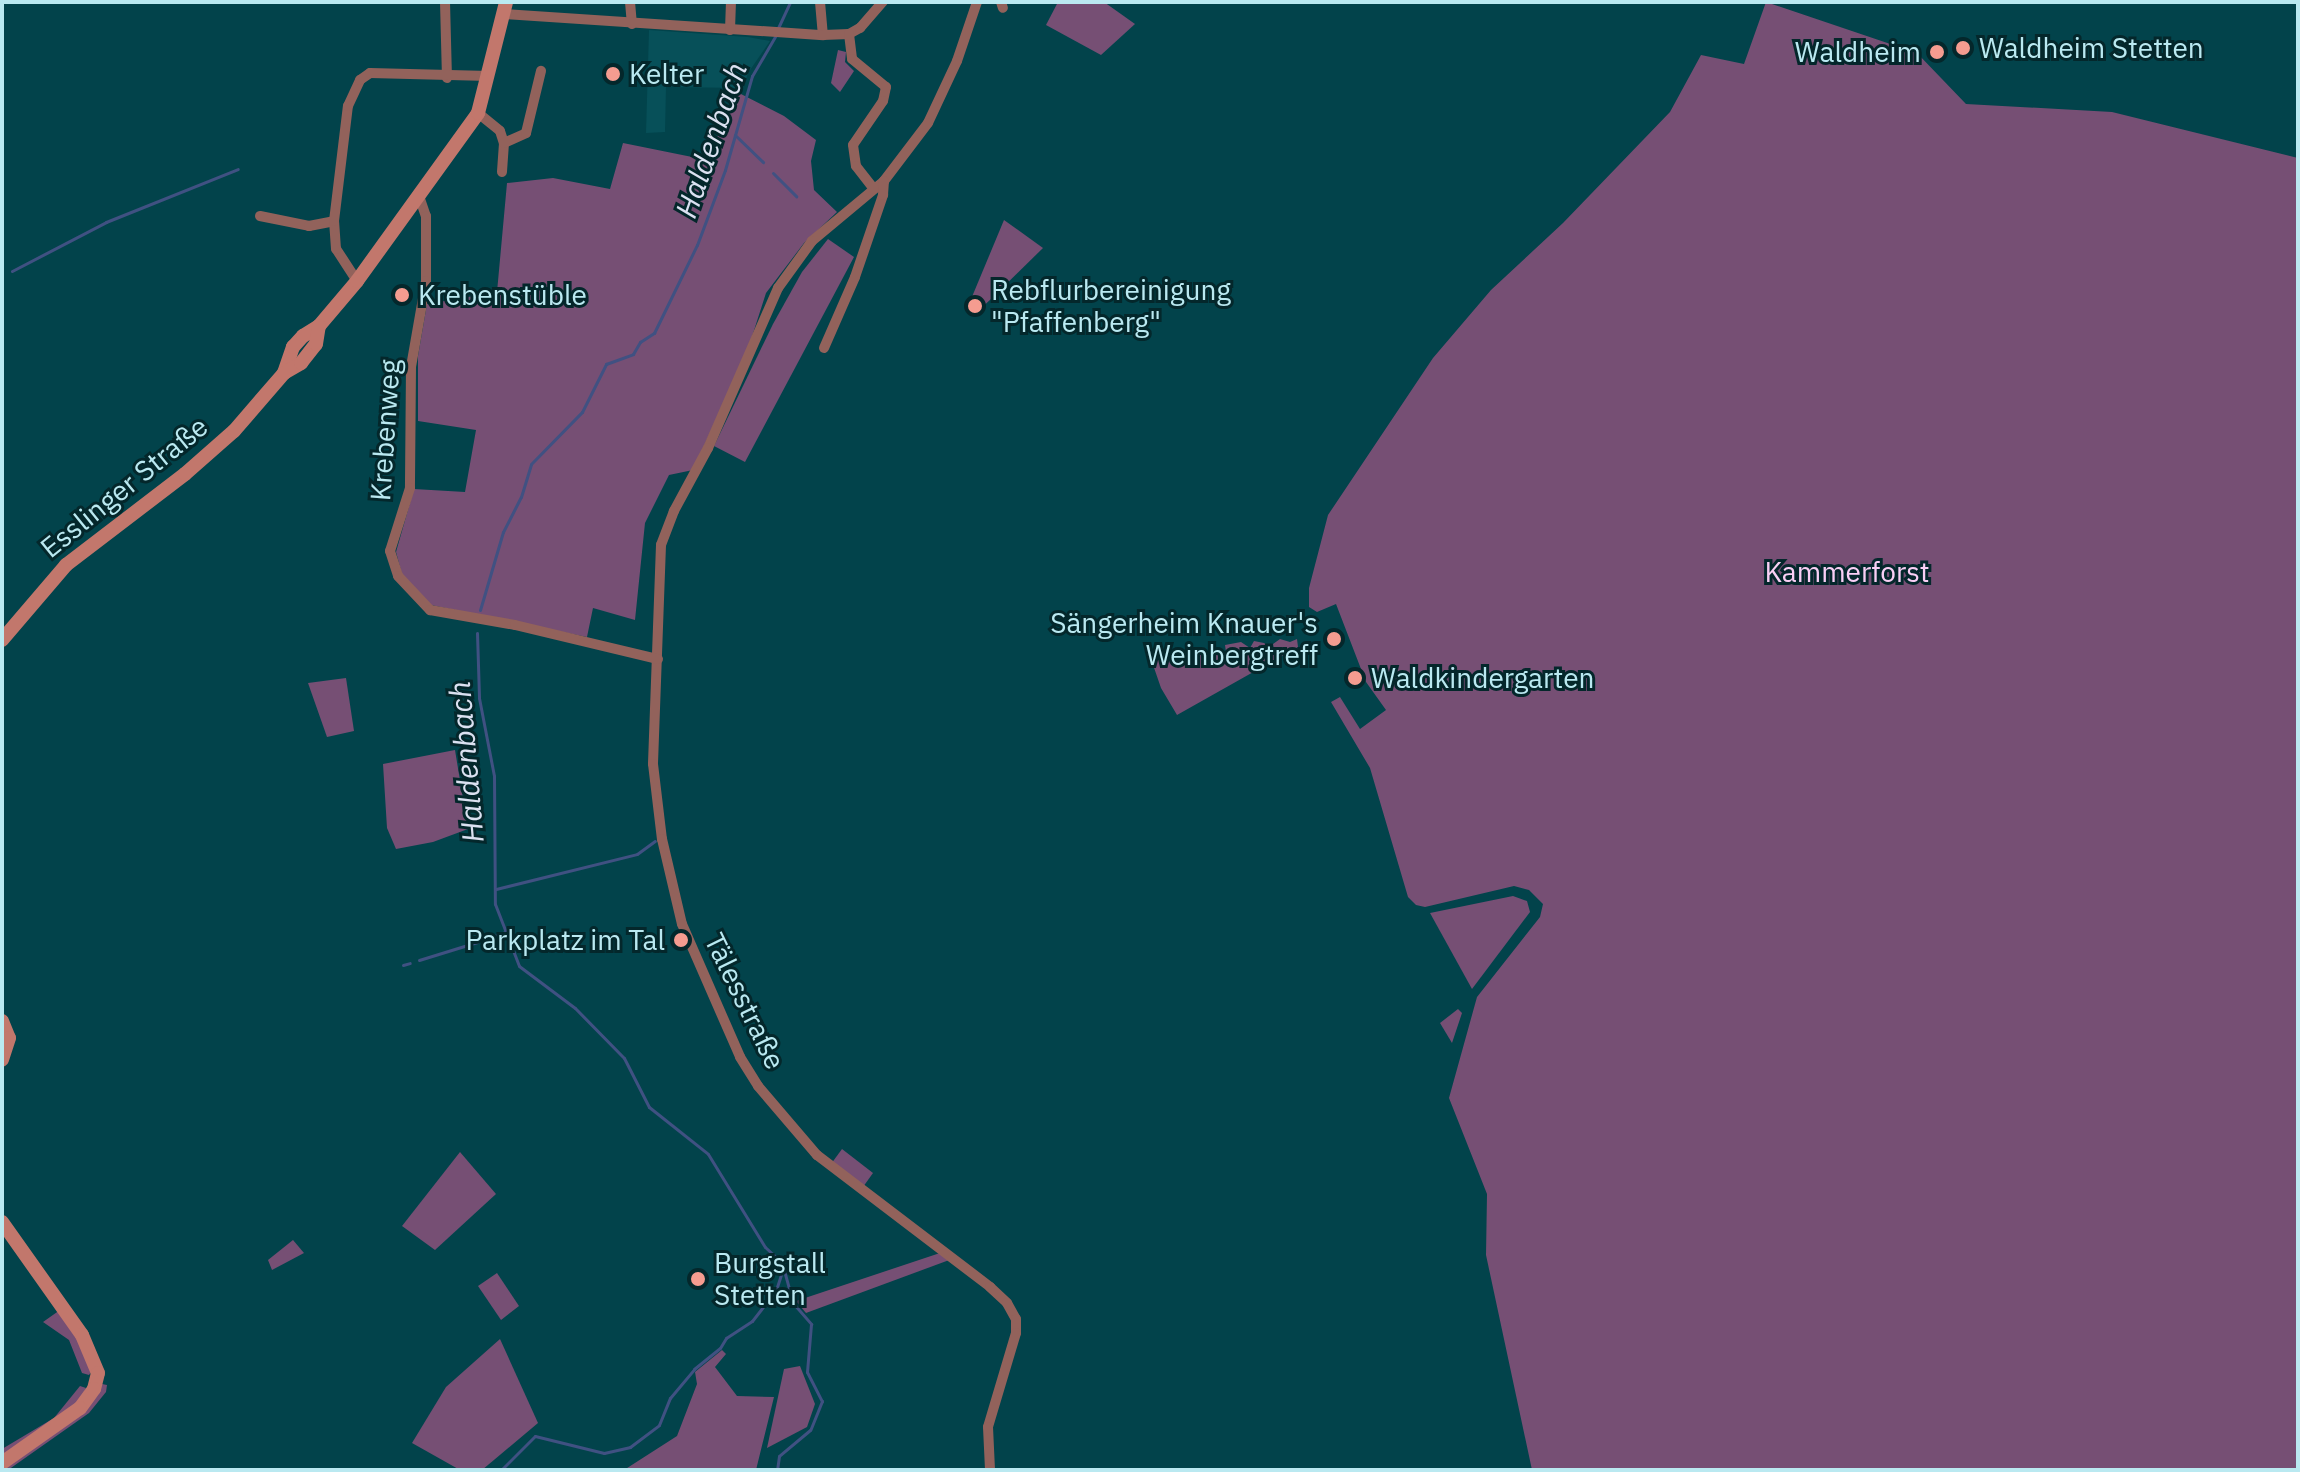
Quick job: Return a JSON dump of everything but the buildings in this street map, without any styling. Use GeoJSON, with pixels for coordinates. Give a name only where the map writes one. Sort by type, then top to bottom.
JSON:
{"type":"FeatureCollection","features":[{"type":"Feature","properties":{"kind":"main road","name":"Esslinger Straße"},"geometry":{"type":"LineString","coordinates":[[2,640],[66,565],[222,442],[282,375],[301,363],[316,344],[319,326],[420,199],[478,113],[506,8]]}},
{"type":"Feature","properties":{"kind":"main road"},"geometry":{"type":"LineString","coordinates":[[2,1021],[9,1038],[2,1060]]}},
{"type":"Feature","properties":{"kind":"main road"},"geometry":{"type":"LineString","coordinates":[[2,1222],[82,1335],[98,1373],[94,1389],[80,1408],[2,1463]]}},
{"type":"Feature","properties":{"kind":"street"},"geometry":{"type":"LineString","coordinates":[[445,2],[447,78]]}},
{"type":"Feature","properties":{"kind":"street"},"geometry":{"type":"LineString","coordinates":[[630,2],[632,24]]}},
{"type":"Feature","properties":{"kind":"street"},"geometry":{"type":"LineString","coordinates":[[730,30],[731,2]]}},
{"type":"Feature","properties":{"kind":"street"},"geometry":{"type":"LineString","coordinates":[[820,2],[823,35]]}},
{"type":"Feature","properties":{"kind":"street"},"geometry":{"type":"LineString","coordinates":[[506,8],[632,24],[823,35],[849,34],[860,28],[883,2]]}},
{"type":"Feature","properties":{"kind":"street"},"geometry":{"type":"LineString","coordinates":[[824,348],[855,277],[883,195],[884,181],[928,123],[957,61],[977,2]]}},
{"type":"Feature","properties":{"kind":"street"},"geometry":{"type":"LineString","coordinates":[[849,34],[852,59],[886,87],[883,101],[853,145],[856,166],[874,189]]}},
{"type":"Feature","properties":{"kind":"street"},"geometry":{"type":"LineString","coordinates":[[504,143],[526,133],[541,71]]}},
{"type":"Feature","properties":{"kind":"street"},"geometry":{"type":"LineString","coordinates":[[357,281],[336,249],[334,221],[348,106],[360,80],[370,73],[447,78],[489,76]]}},
{"type":"Feature","properties":{"kind":"street"},"geometry":{"type":"LineString","coordinates":[[478,113],[500,131],[504,143],[502,172]]}},
{"type":"Feature","properties":{"kind":"street","name":"Tälesstraße"},"geometry":{"type":"LineString","coordinates":[[884,181],[812,241],[786,276],[708,448],[674,511],[661,545],[653,764],[664,850],[682,924],[740,1057],[780,1115],[792,1124],[817,1155],[990,1287],[1007,1303],[1016,1319],[1016,1333],[988,1427],[990,1470]]}},
{"type":"Feature","properties":{"kind":"street","name":"Krebenweg"},"geometry":{"type":"LineString","coordinates":[[420,199],[426,216],[426,281],[411,367],[410,488],[390,551],[398,576],[430,610],[515,625],[658,659]]}},
{"type":"Feature","properties":{"kind":"street"},"geometry":{"type":"LineString","coordinates":[[260,216],[309,226],[334,221]]}},
{"type":"Feature","properties":{"kind":"shaded area"},"geometry":{"type":"Polygon","coordinates":[[[649,30],[770,41],[748,73],[743,88],[666,87],[665,132],[646,133],[649,30]]]}},
{"type":"Feature","properties":{"kind":"green space"},"geometry":{"type":"Polygon","coordinates":[[[1058,2],[1104,2],[1135,24],[1101,55],[1046,25],[1058,2]]]}},
{"type":"Feature","properties":{"kind":"green space","name":"Kammerforst"},"geometry":{"type":"Polygon","coordinates":[[[1766,2],[1917,53],[1966,104],[2112,112],[2298,158],[2298,1470],[1532,1470],[1486,1255],[1487,1194],[1449,1098],[1477,997],[1540,917],[1543,904],[1529,890],[1514,886],[1425,907],[1416,905],[1408,897],[1370,768],[1331,702],[1340,697],[1360,729],[1386,710],[1366,682],[1336,604],[1317,612],[1309,607],[1309,588],[1328,515],[1433,358],[1491,290],[1563,223],[1670,112],[1701,55],[1744,64],[1766,2]]]}},
{"type":"Feature","properties":{"kind":"green space"},"geometry":{"type":"Polygon","coordinates":[[[838,50],[846,52],[845,62],[854,71],[840,92],[831,83],[838,50]]]}},
{"type":"Feature","properties":{"kind":"green space"},"geometry":{"type":"Polygon","coordinates":[[[737,92],[784,116],[816,140],[811,161],[814,190],[837,212],[804,243],[766,293],[748,349],[693,470],[669,475],[645,523],[635,620],[593,608],[587,637],[431,605],[402,574],[396,552],[414,489],[465,492],[476,430],[418,421],[418,356],[427,304],[497,292],[507,183],[553,178],[610,189],[623,143],[707,160],[737,92]]]}},
{"type":"Feature","properties":{"kind":"green space"},"geometry":{"type":"Polygon","coordinates":[[[1004,220],[1043,248],[978,311],[972,312],[969,304],[1004,220]]]}},
{"type":"Feature","properties":{"kind":"green space"},"geometry":{"type":"Polygon","coordinates":[[[828,239],[854,257],[745,462],[714,446],[773,324],[802,272],[828,239]]]}},
{"type":"Feature","properties":{"kind":"green space"},"geometry":{"type":"Polygon","coordinates":[[[1280,639],[1290,642],[1297,639],[1298,647],[1177,715],[1161,688],[1151,659],[1226,652],[1225,645],[1241,642],[1250,648],[1254,641],[1274,649],[1273,644],[1280,639]]]}},
{"type":"Feature","properties":{"kind":"green space"},"geometry":{"type":"Polygon","coordinates":[[[346,678],[354,731],[327,737],[308,683],[346,678]]]}},
{"type":"Feature","properties":{"kind":"green space"},"geometry":{"type":"Polygon","coordinates":[[[455,750],[468,829],[433,842],[396,849],[387,828],[383,764],[455,750]]]}},
{"type":"Feature","properties":{"kind":"green space"},"geometry":{"type":"Polygon","coordinates":[[[1513,896],[1527,901],[1530,912],[1472,989],[1430,913],[1513,896]]]}},
{"type":"Feature","properties":{"kind":"green space"},"geometry":{"type":"Polygon","coordinates":[[[1458,1009],[1462,1013],[1452,1043],[1440,1023],[1458,1009]]]}},
{"type":"Feature","properties":{"kind":"green space"},"geometry":{"type":"Polygon","coordinates":[[[842,1149],[873,1173],[863,1187],[831,1164],[842,1149]]]}},
{"type":"Feature","properties":{"kind":"green space"},"geometry":{"type":"Polygon","coordinates":[[[460,1152],[496,1194],[435,1250],[402,1226],[460,1152]]]}},
{"type":"Feature","properties":{"kind":"green space"},"geometry":{"type":"Polygon","coordinates":[[[293,1240],[304,1253],[272,1270],[268,1260],[293,1240]]]}},
{"type":"Feature","properties":{"kind":"green space"},"geometry":{"type":"Polygon","coordinates":[[[943,1252],[952,1259],[806,1313],[796,1301],[943,1252]]]}},
{"type":"Feature","properties":{"kind":"green space"},"geometry":{"type":"Polygon","coordinates":[[[497,1273],[519,1306],[501,1320],[478,1286],[497,1273]]]}},
{"type":"Feature","properties":{"kind":"green space"},"geometry":{"type":"Polygon","coordinates":[[[60,1310],[77,1336],[91,1372],[89,1375],[82,1373],[69,1340],[43,1322],[60,1310]]]}},
{"type":"Feature","properties":{"kind":"green space"},"geometry":{"type":"Polygon","coordinates":[[[500,1339],[538,1423],[482,1470],[460,1470],[412,1443],[446,1387],[500,1339]]]}},
{"type":"Feature","properties":{"kind":"green space"},"geometry":{"type":"Polygon","coordinates":[[[722,1350],[726,1354],[715,1367],[737,1396],[774,1397],[756,1470],[624,1470],[677,1436],[697,1384],[695,1372],[722,1350]]]}},
{"type":"Feature","properties":{"kind":"green space"},"geometry":{"type":"Polygon","coordinates":[[[800,1366],[815,1404],[807,1427],[767,1448],[784,1369],[800,1366]]]}},
{"type":"Feature","properties":{"kind":"green space"},"geometry":{"type":"Polygon","coordinates":[[[102,1384],[107,1385],[106,1392],[89,1413],[8,1470],[2,1470],[102,1384]]]}},
{"type":"Feature","properties":{"kind":"green space"},"geometry":{"type":"Polygon","coordinates":[[[80,1386],[86,1388],[80,1401],[2,1457],[2,1449],[54,1418],[80,1386]]]}},
{"type":"Feature","properties":{"kind":"waterway","name":"Haldenbach"},"geometry":{"type":"LineString","coordinates":[[778,28],[790,2]]}},
{"type":"Feature","properties":{"kind":"waterway","name":"Haldenbach"},"geometry":{"type":"LineString","coordinates":[[480,610],[503,532],[521,497],[531,464],[582,412],[606,364],[633,354],[640,342],[654,333],[697,245],[725,170],[752,76],[776,35]]}},
{"type":"Feature","properties":{"kind":"waterway"},"geometry":{"type":"LineString","coordinates":[[735,135],[763,162]]}},
{"type":"Feature","properties":{"kind":"waterway"},"geometry":{"type":"LineString","coordinates":[[12,271],[106,222],[238,169]]}},
{"type":"Feature","properties":{"kind":"waterway"},"geometry":{"type":"LineString","coordinates":[[773,173],[796,196]]}},
{"type":"Feature","properties":{"kind":"waterway","name":"Haldenbach"},"geometry":{"type":"LineString","coordinates":[[477,633],[479,698],[494,776],[495,904],[519,966],[575,1008],[624,1058],[649,1107],[708,1154],[765,1247],[782,1263],[793,1303],[811,1324],[807,1372],[822,1401],[810,1430],[779,1456],[777,1470]]}},
{"type":"Feature","properties":{"kind":"waterway"},"geometry":{"type":"LineString","coordinates":[[496,889],[637,854],[655,841]]}},
{"type":"Feature","properties":{"kind":"waterway"},"geometry":{"type":"LineString","coordinates":[[486,939],[505,932]]}},
{"type":"Feature","properties":{"kind":"waterway"},"geometry":{"type":"LineString","coordinates":[[419,960],[477,942]]}},
{"type":"Feature","properties":{"kind":"waterway"},"geometry":{"type":"LineString","coordinates":[[403,965],[410,963]]}},
{"type":"Feature","properties":{"kind":"waterway"},"geometry":{"type":"LineString","coordinates":[[501,1470],[535,1436],[604,1453],[630,1447],[659,1425],[670,1398],[694,1369],[720,1348],[726,1338],[752,1321],[776,1290],[783,1268]]}},
{"type":"Feature","properties":{"kind":"place","name":"Waldheim Stetten"},"geometry":{"type":"Point","coordinates":[1963,48]}},
{"type":"Feature","properties":{"kind":"place","name":"Waldheim"},"geometry":{"type":"Point","coordinates":[1937,52]}},
{"type":"Feature","properties":{"kind":"place","name":"Kelter"},"geometry":{"type":"Point","coordinates":[613,74]}},
{"type":"Feature","properties":{"kind":"place","name":"Krebenstüble"},"geometry":{"type":"Point","coordinates":[402,295]}},
{"type":"Feature","properties":{"kind":"place","name":"Rebflurbereinigung \"Pfaffenberg\""},"geometry":{"type":"Point","coordinates":[975,306]}},
{"type":"Feature","properties":{"kind":"place","name":"Sängerheim Knauer's Weinbergtreff"},"geometry":{"type":"Point","coordinates":[1334,639]}},
{"type":"Feature","properties":{"kind":"place","name":"Waldkindergarten"},"geometry":{"type":"Point","coordinates":[1355,678]}},
{"type":"Feature","properties":{"kind":"place","name":"Parkplatz im Tal"},"geometry":{"type":"Point","coordinates":[681,940]}},
{"type":"Feature","properties":{"kind":"place","name":"Burgstall Stetten"},"geometry":{"type":"Point","coordinates":[698,1279]}}]}
